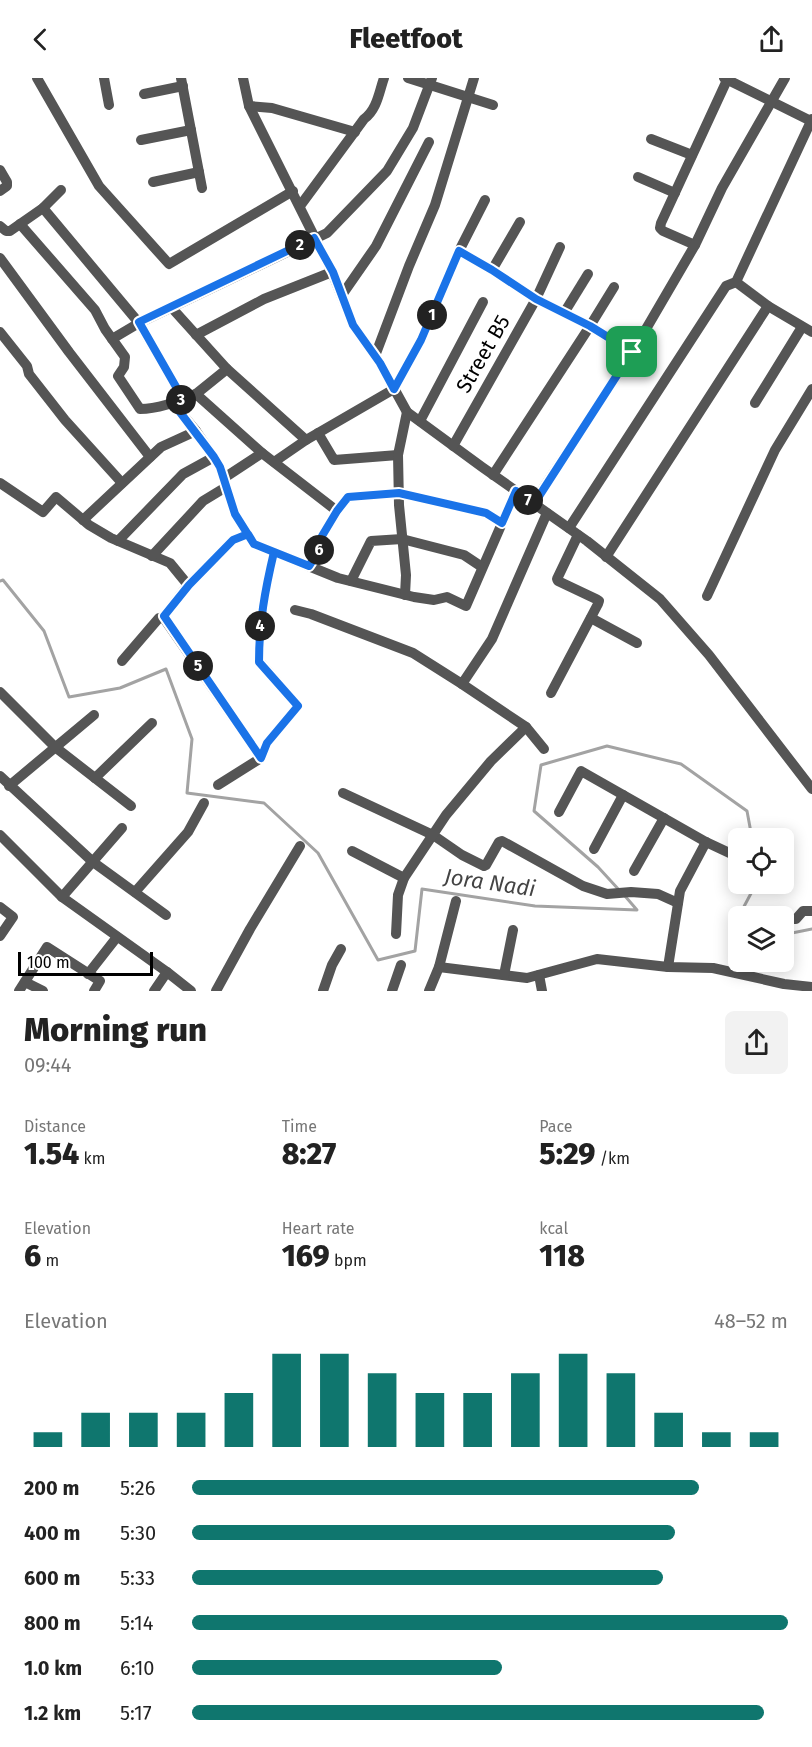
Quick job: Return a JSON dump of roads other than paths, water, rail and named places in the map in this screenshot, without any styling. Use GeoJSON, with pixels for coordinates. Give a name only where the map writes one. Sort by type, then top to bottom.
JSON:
{"type":"FeatureCollection","features":[{"type":"Feature","properties":{"kind":"street"},"geometry":{"type":"LineString","coordinates":[[37,78],[99,186],[169,264],[293,191]]}},
{"type":"Feature","properties":{"kind":"street"},"geometry":{"type":"LineString","coordinates":[[104,78],[109,105]]}},
{"type":"Feature","properties":{"kind":"street"},"geometry":{"type":"LineString","coordinates":[[243,78],[249,106],[333,272],[353,325],[375,356],[407,412],[569,528],[660,599],[709,655],[812,789]]}},
{"type":"Feature","properties":{"kind":"street"},"geometry":{"type":"LineString","coordinates":[[300,206],[364,119],[370,115],[384,78]]}},
{"type":"Feature","properties":{"kind":"street"},"geometry":{"type":"LineString","coordinates":[[408,78],[431,82],[493,105]]}},
{"type":"Feature","properties":{"kind":"street"},"geometry":{"type":"LineString","coordinates":[[375,356],[409,266],[435,206],[474,78]]}},
{"type":"Feature","properties":{"kind":"street"},"geometry":{"type":"LineString","coordinates":[[569,528],[726,286],[736,282],[811,120],[727,78],[660,228],[695,245]]}},
{"type":"Feature","properties":{"kind":"street"},"geometry":{"type":"LineString","coordinates":[[534,504],[632,352],[695,245],[722,188],[785,78]]}},
{"type":"Feature","properties":{"kind":"street"},"geometry":{"type":"LineString","coordinates":[[144,94],[182,82],[202,188]]}},
{"type":"Feature","properties":{"kind":"street"},"geometry":{"type":"LineString","coordinates":[[112,339],[139,322],[327,233],[387,171],[413,128],[431,82]]}},
{"type":"Feature","properties":{"kind":"street"},"geometry":{"type":"LineString","coordinates":[[249,106],[272,108],[355,132]]}},
{"type":"Feature","properties":{"kind":"street"},"geometry":{"type":"LineString","coordinates":[[141,140],[191,130]]}},
{"type":"Feature","properties":{"kind":"street"},"geometry":{"type":"LineString","coordinates":[[651,139],[692,155]]}},
{"type":"Feature","properties":{"kind":"street"},"geometry":{"type":"LineString","coordinates":[[342,295],[376,246],[429,142]]}},
{"type":"Feature","properties":{"kind":"street"},"geometry":{"type":"LineString","coordinates":[[0,170],[7,182],[7,186],[0,192]]}},
{"type":"Feature","properties":{"kind":"street"},"geometry":{"type":"LineString","coordinates":[[153,182],[199,172]]}},
{"type":"Feature","properties":{"kind":"street"},"geometry":{"type":"LineString","coordinates":[[638,177],[675,193]]}},
{"type":"Feature","properties":{"kind":"street"},"geometry":{"type":"LineString","coordinates":[[1,229],[10,231],[42,208],[61,190]]}},
{"type":"Feature","properties":{"kind":"street"},"geometry":{"type":"LineString","coordinates":[[274,462],[306,440],[394,389],[421,340],[459,251],[485,200]]}},
{"type":"Feature","properties":{"kind":"street"},"geometry":{"type":"LineString","coordinates":[[42,208],[139,322],[178,401],[214,457],[235,514],[254,544],[338,578],[405,595],[434,600],[447,597],[466,606],[516,491]]}},
{"type":"Feature","properties":{"kind":"street"},"geometry":{"type":"LineString","coordinates":[[492,270],[520,222]]}},
{"type":"Feature","properties":{"kind":"street"},"geometry":{"type":"LineString","coordinates":[[20,224],[95,310],[125,357],[124,367],[118,376],[140,409],[178,401],[196,394],[227,369]]}},
{"type":"Feature","properties":{"kind":"street","name":"Street B5"},"geometry":{"type":"LineString","coordinates":[[453,446],[536,299],[560,248]]}},
{"type":"Feature","properties":{"kind":"street"},"geometry":{"type":"LineString","coordinates":[[459,251],[536,299],[590,326],[632,352]]}},
{"type":"Feature","properties":{"kind":"street"},"geometry":{"type":"LineString","coordinates":[[0,258],[150,456]]}},
{"type":"Feature","properties":{"kind":"street"},"geometry":{"type":"LineString","coordinates":[[196,335],[264,299],[333,272]]}},
{"type":"Feature","properties":{"kind":"street"},"geometry":{"type":"LineString","coordinates":[[564,313],[588,274]]}},
{"type":"Feature","properties":{"kind":"street"},"geometry":{"type":"LineString","coordinates":[[736,282],[768,306],[807,329],[755,403]]}},
{"type":"Feature","properties":{"kind":"street"},"geometry":{"type":"LineString","coordinates":[[493,475],[614,287]]}},
{"type":"Feature","properties":{"kind":"street"},"geometry":{"type":"LineString","coordinates":[[420,421],[483,302]]}},
{"type":"Feature","properties":{"kind":"street"},"geometry":{"type":"LineString","coordinates":[[606,557],[768,306]]}},
{"type":"Feature","properties":{"kind":"street"},"geometry":{"type":"LineString","coordinates":[[171,307],[227,369],[306,440]]}},
{"type":"Feature","properties":{"kind":"street"},"geometry":{"type":"LineString","coordinates":[[0,332],[65,420],[122,483]]}},
{"type":"Feature","properties":{"kind":"street"},"geometry":{"type":"LineString","coordinates":[[706,596],[775,450],[812,389]]}},
{"type":"Feature","properties":{"kind":"street"},"geometry":{"type":"LineString","coordinates":[[196,394],[262,453],[337,511]]}},
{"type":"Feature","properties":{"kind":"street"},"geometry":{"type":"LineString","coordinates":[[405,595],[406,575],[398,455],[407,412]]}},
{"type":"Feature","properties":{"kind":"street"},"geometry":{"type":"LineString","coordinates":[[83,520],[161,447],[196,431]]}},
{"type":"Feature","properties":{"kind":"street"},"geometry":{"type":"LineString","coordinates":[[318,433],[334,460],[398,455]]}},
{"type":"Feature","properties":{"kind":"street"},"geometry":{"type":"LineString","coordinates":[[152,556],[203,501],[262,453]]}},
{"type":"Feature","properties":{"kind":"street"},"geometry":{"type":"LineString","coordinates":[[118,541],[183,474],[214,457]]}},
{"type":"Feature","properties":{"kind":"street"},"geometry":{"type":"LineString","coordinates":[[0,483],[44,512],[56,497],[89,525],[118,541],[170,563],[189,585]]}},
{"type":"Feature","properties":{"kind":"street"},"geometry":{"type":"LineString","coordinates":[[309,566],[322,546],[322,536],[348,497],[399,493],[486,513],[502,523]]}},
{"type":"Feature","properties":{"kind":"street"},"geometry":{"type":"LineString","coordinates":[[462,684],[492,639],[547,513]]}},
{"type":"Feature","properties":{"kind":"street"},"geometry":{"type":"LineString","coordinates":[[122,661],[189,585],[233,540],[248,534]]}},
{"type":"Feature","properties":{"kind":"street"},"geometry":{"type":"LineString","coordinates":[[551,693],[599,601],[557,579],[578,535]]}},
{"type":"Feature","properties":{"kind":"street"},"geometry":{"type":"LineString","coordinates":[[351,581],[370,541],[402,539],[464,555],[482,567]]}},
{"type":"Feature","properties":{"kind":"street"},"geometry":{"type":"LineString","coordinates":[[218,785],[261,758],[267,743],[298,706],[259,662],[263,597],[274,552]]}},
{"type":"Feature","properties":{"kind":"street"},"geometry":{"type":"LineString","coordinates":[[295,610],[413,653],[526,727],[544,749]]}},
{"type":"Feature","properties":{"kind":"street"},"geometry":{"type":"LineString","coordinates":[[164,616],[261,758]]}},
{"type":"Feature","properties":{"kind":"street"},"geometry":{"type":"LineString","coordinates":[[591,618],[637,643]]}},
{"type":"Feature","properties":{"kind":"street"},"geometry":{"type":"LineString","coordinates":[[0,692],[55,747],[131,806]]}},
{"type":"Feature","properties":{"kind":"street"},"geometry":{"type":"LineString","coordinates":[[9,786],[94,715]]}},
{"type":"Feature","properties":{"kind":"street"},"geometry":{"type":"LineString","coordinates":[[95,778],[152,723]]}},
{"type":"Feature","properties":{"kind":"street"},"geometry":{"type":"LineString","coordinates":[[396,934],[398,895],[405,878],[446,815],[491,761],[526,727]]}},
{"type":"Feature","properties":{"kind":"street"},"geometry":{"type":"LineString","coordinates":[[559,812],[581,771],[728,852]]}},
{"type":"Feature","properties":{"kind":"street"},"geometry":{"type":"LineString","coordinates":[[0,776],[93,862],[166,915]]}},
{"type":"Feature","properties":{"kind":"street"},"geometry":{"type":"LineString","coordinates":[[344,793],[433,835],[462,855],[484,866],[499,842],[502,841],[583,886],[607,894],[631,892],[658,894],[678,903]]}},
{"type":"Feature","properties":{"kind":"street"},"geometry":{"type":"LineString","coordinates":[[594,849],[623,795]]}},
{"type":"Feature","properties":{"kind":"street"},"geometry":{"type":"LineString","coordinates":[[135,892],[188,832],[204,803]]}},
{"type":"Feature","properties":{"kind":"street"},"geometry":{"type":"LineString","coordinates":[[634,871],[664,818]]}},
{"type":"Feature","properties":{"kind":"street"},"geometry":{"type":"LineString","coordinates":[[62,897],[122,828]]}},
{"type":"Feature","properties":{"kind":"street"},"geometry":{"type":"LineString","coordinates":[[0,835],[62,897],[191,991]]}},
{"type":"Feature","properties":{"kind":"street"},"geometry":{"type":"LineString","coordinates":[[668,967],[680,891],[706,842]]}},
{"type":"Feature","properties":{"kind":"street"},"geometry":{"type":"LineString","coordinates":[[216,991],[300,846]]}},
{"type":"Feature","properties":{"kind":"street"},"geometry":{"type":"LineString","coordinates":[[352,851],[405,878]]}},
{"type":"Feature","properties":{"kind":"street"},"geometry":{"type":"LineString","coordinates":[[429,991],[439,967],[456,901]]}},
{"type":"Feature","properties":{"kind":"street"},"geometry":{"type":"LineString","coordinates":[[0,907],[13,916],[0,936]]}},
{"type":"Feature","properties":{"kind":"street"},"geometry":{"type":"LineString","coordinates":[[794,919],[803,910],[812,911]]}},
{"type":"Feature","properties":{"kind":"street"},"geometry":{"type":"LineString","coordinates":[[504,975],[513,930]]}},
{"type":"Feature","properties":{"kind":"street"},"geometry":{"type":"LineString","coordinates":[[88,974],[117,937]]}},
{"type":"Feature","properties":{"kind":"street"},"geometry":{"type":"LineString","coordinates":[[42,991],[22,986],[47,947],[100,981],[94,991]]}},
{"type":"Feature","properties":{"kind":"street"},"geometry":{"type":"LineString","coordinates":[[323,991],[332,965],[341,949]]}},
{"type":"Feature","properties":{"kind":"street"},"geometry":{"type":"LineString","coordinates":[[439,967],[527,978],[597,959],[668,967],[712,968],[784,984],[812,987]]}},
{"type":"Feature","properties":{"kind":"street"},"geometry":{"type":"LineString","coordinates":[[392,991],[401,965]]}},
{"type":"Feature","properties":{"kind":"street"},"geometry":{"type":"LineString","coordinates":[[154,991],[167,972]]}},
{"type":"Feature","properties":{"kind":"street"},"geometry":{"type":"LineString","coordinates":[[539,975],[542,991]]}},
{"type":"Feature","properties":{"kind":"waterway","name":"Jora Nadi"},"geometry":{"type":"LineString","coordinates":[[0,581],[3,580],[44,631],[69,697],[120,688],[166,669],[192,739],[187,793],[264,803],[318,853],[378,960],[415,951],[422,889],[535,906],[637,910],[625,896]]}},
{"type":"Feature","properties":{"kind":"waterway","name":"Jora Nadi"},"geometry":{"type":"LineString","coordinates":[[620,891],[598,867],[534,811],[541,765],[607,746],[681,764],[747,811],[750,828]]}},
{"type":"Feature","properties":{"kind":"waterway","name":"Jora Nadi"},"geometry":{"type":"LineString","coordinates":[[744,906],[751,894]]}},
{"type":"Feature","properties":{"kind":"waterway","name":"Jora Nadi"},"geometry":{"type":"LineString","coordinates":[[794,933],[812,929]]}}]}
